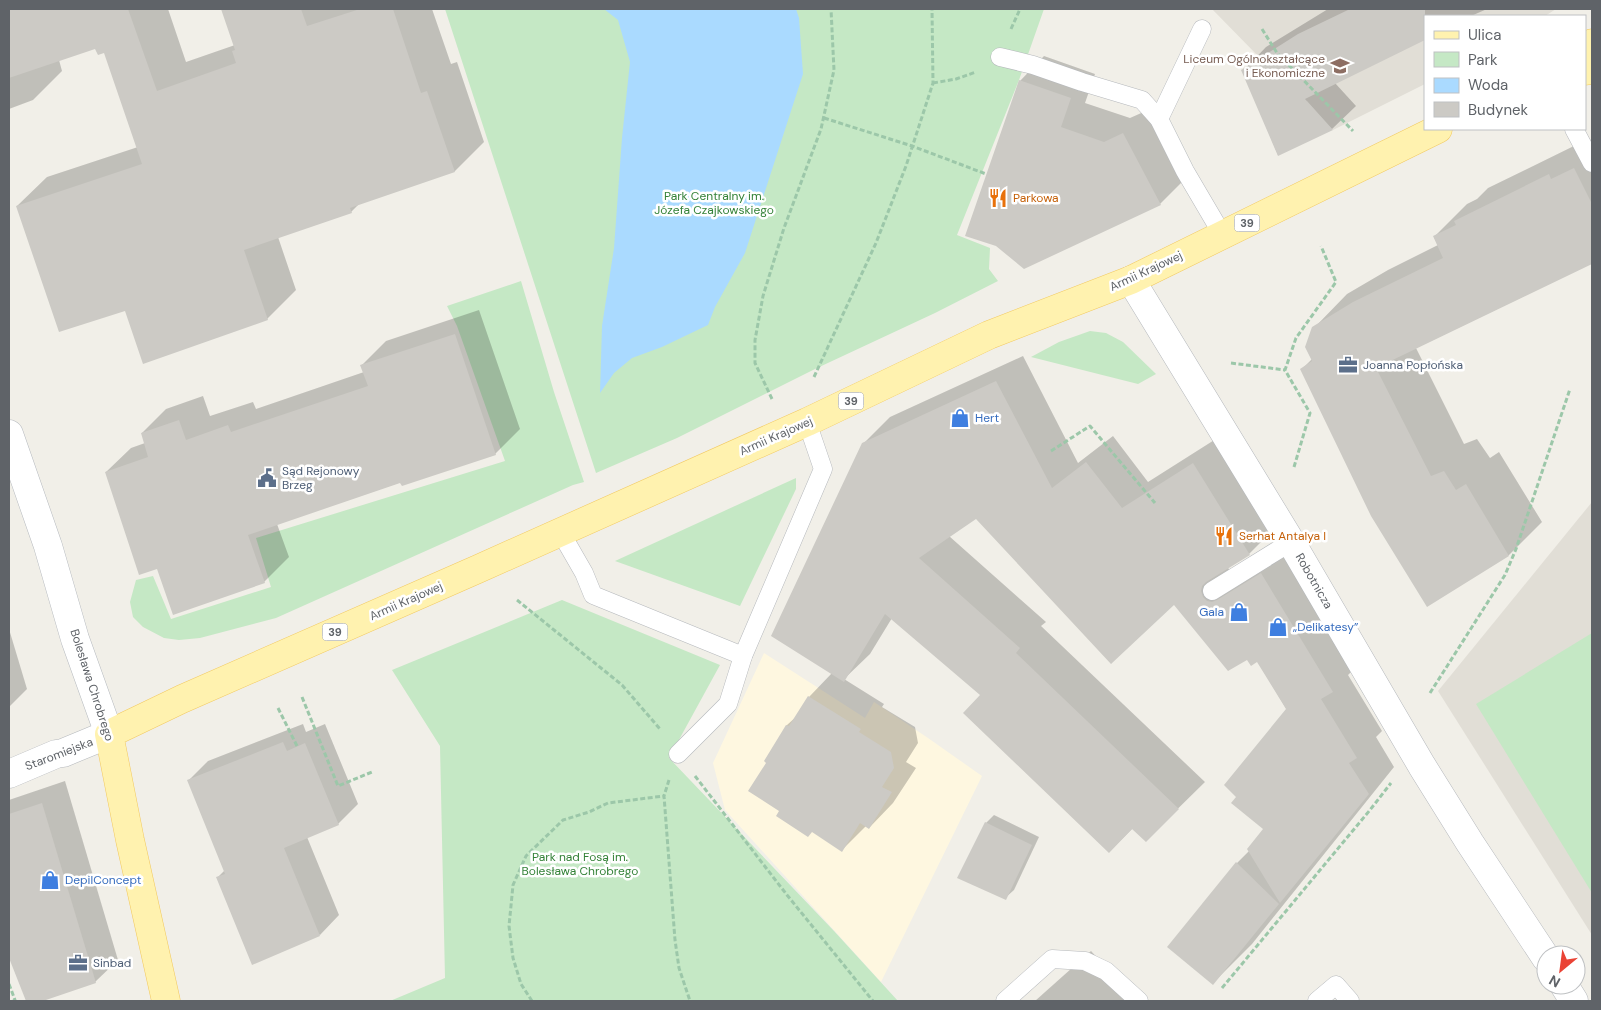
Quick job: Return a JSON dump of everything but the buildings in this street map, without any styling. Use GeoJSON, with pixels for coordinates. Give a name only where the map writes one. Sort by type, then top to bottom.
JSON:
{"type":"FeatureCollection","features":[{"type":"Feature","properties":{"kind":"main road","name":"Armii Krajowej"},"geometry":{"type":"LineString","coordinates":[[110,734],[182,699],[807,422],[989,335],[1131,280],[1436,130]]}},
{"type":"Feature","properties":{"kind":"main road","name":"Bolesława Chrobrego"},"geometry":{"type":"LineString","coordinates":[[110,734],[128,833],[166,1001]]}},
{"type":"Feature","properties":{"kind":"street","name":"Robotnicza"},"geometry":{"type":"LineString","coordinates":[[1131,280],[1291,542],[1422,766],[1537,945]]}},
{"type":"Feature","properties":{"kind":"street","name":"Bolesława Chrobrego"},"geometry":{"type":"LineString","coordinates":[[9,434],[48,546],[75,639],[110,734]]}},
{"type":"Feature","properties":{"kind":"street","name":"Staromiejska"},"geometry":{"type":"LineString","coordinates":[[9,774],[110,734]]}},
{"type":"Feature","properties":{"kind":"lane"},"geometry":{"type":"LineString","coordinates":[[1159,119],[1202,29]]}},
{"type":"Feature","properties":{"kind":"lane"},"geometry":{"type":"LineString","coordinates":[[1000,57],[1033,65],[1142,100],[1159,119],[1185,171],[1222,234]]}},
{"type":"Feature","properties":{"kind":"lane"},"geometry":{"type":"LineString","coordinates":[[1575,130],[1592,163]]}},
{"type":"Feature","properties":{"kind":"lane"},"geometry":{"type":"LineString","coordinates":[[678,754],[728,704],[743,656],[823,469],[807,422]]}},
{"type":"Feature","properties":{"kind":"lane"},"geometry":{"type":"LineString","coordinates":[[561,532],[584,573],[593,595],[743,656]]}},
{"type":"Feature","properties":{"kind":"lane"},"geometry":{"type":"LineString","coordinates":[[1212,591],[1291,542]]}},
{"type":"Feature","properties":{"kind":"lane"},"geometry":{"type":"LineString","coordinates":[[1006,1001],[1052,959],[1085,960],[1106,971],[1139,1001]]}},
{"type":"Feature","properties":{"kind":"lane"},"geometry":{"type":"LineString","coordinates":[[1317,1001],[1336,985],[1350,1001]]}},
{"type":"Feature","properties":{"kind":"path"},"geometry":{"type":"LineString","coordinates":[[772,398],[755,363],[755,340],[762,296],[784,228],[824,118],[834,70],[832,9]]}},
{"type":"Feature","properties":{"kind":"path"},"geometry":{"type":"LineString","coordinates":[[814,377],[876,242],[906,166],[933,83],[932,9]]}},
{"type":"Feature","properties":{"kind":"path"},"geometry":{"type":"LineString","coordinates":[[1262,29],[1277,53],[1352,131]]}},
{"type":"Feature","properties":{"kind":"path"},"geometry":{"type":"LineString","coordinates":[[933,83],[956,79],[975,72],[1000,57]]}},
{"type":"Feature","properties":{"kind":"path"},"geometry":{"type":"LineString","coordinates":[[824,118],[912,146],[986,174]]}},
{"type":"Feature","properties":{"kind":"path"},"geometry":{"type":"LineString","coordinates":[[1294,467],[1310,413],[1285,370],[1296,338],[1336,282],[1321,246]]}},
{"type":"Feature","properties":{"kind":"path"},"geometry":{"type":"LineString","coordinates":[[1231,363],[1285,370]]}},
{"type":"Feature","properties":{"kind":"path"},"geometry":{"type":"LineString","coordinates":[[1430,693],[1505,575],[1516,549],[1570,389]]}},
{"type":"Feature","properties":{"kind":"path"},"geometry":{"type":"LineString","coordinates":[[1051,450],[1090,426],[1155,503]]}},
{"type":"Feature","properties":{"kind":"path"},"geometry":{"type":"LineString","coordinates":[[517,600],[622,685],[662,732],[873,1001]]}},
{"type":"Feature","properties":{"kind":"path"},"geometry":{"type":"LineString","coordinates":[[302,697],[338,786],[372,772]]}},
{"type":"Feature","properties":{"kind":"path"},"geometry":{"type":"LineString","coordinates":[[278,708],[297,746]]}},
{"type":"Feature","properties":{"kind":"path"},"geometry":{"type":"LineString","coordinates":[[1222,988],[1394,779],[1422,766]]}},
{"type":"Feature","properties":{"kind":"path"},"geometry":{"type":"LineString","coordinates":[[532,1001],[521,984],[513,958],[509,926],[513,885],[526,856],[563,820],[589,812],[608,803],[664,796],[675,940],[679,968],[690,1001]]}},
{"type":"Feature","properties":{"kind":"path"},"geometry":{"type":"LineString","coordinates":[[9,984],[15,1000],[13,1001]]}},
{"type":"Feature","properties":{"kind":"shaded area"},"geometry":{"type":"Polygon","coordinates":[[[1212,9],[1556,9],[1547,15],[1424,15],[1424,84],[1333,130],[1307,101],[1305,102],[1212,9]]]}},
{"type":"Feature","properties":{"kind":"shaded area"},"geometry":{"type":"Polygon","coordinates":[[[1592,502],[1592,935],[1438,691],[1592,502]]]}},
{"type":"Feature","properties":{"kind":"shaded area"},"geometry":{"type":"Polygon","coordinates":[[[764,653],[865,718],[874,702],[982,776],[881,982],[725,810],[713,763],[764,653]]]}},
{"type":"Feature","properties":{"kind":"green space","name":"Park Centralny im. Józefa Czajkowskiego"},"geometry":{"type":"Polygon","coordinates":[[[445,9],[1044,9],[1019,80],[957,235],[990,248],[989,269],[998,281],[677,438],[596,473],[445,9]]]}},
{"type":"Feature","properties":{"kind":"green space"},"geometry":{"type":"Polygon","coordinates":[[[521,281],[554,392],[584,482],[573,485],[276,618],[200,638],[179,640],[164,638],[143,627],[133,617],[130,602],[136,580],[153,576],[171,619],[271,587],[256,538],[505,461],[457,326],[447,306],[521,281]]]}},
{"type":"Feature","properties":{"kind":"green space"},"geometry":{"type":"Polygon","coordinates":[[[1090,331],[1106,333],[1123,342],[1156,374],[1138,384],[1031,357],[1059,342],[1090,331]]]}},
{"type":"Feature","properties":{"kind":"green space"},"geometry":{"type":"Polygon","coordinates":[[[796,478],[796,489],[740,606],[615,561],[796,478]]]}},
{"type":"Feature","properties":{"kind":"green space","name":"Park nad Fosą im. Bolesława Chrobrego"},"geometry":{"type":"Polygon","coordinates":[[[562,600],[720,665],[669,758],[898,1001],[390,1001],[445,978],[440,746],[392,670],[562,600]]]}},
{"type":"Feature","properties":{"kind":"green space"},"geometry":{"type":"Polygon","coordinates":[[[1592,633],[1592,893],[1476,704],[1592,633]]]}},
{"type":"Feature","properties":{"kind":"water"},"geometry":{"type":"Polygon","coordinates":[[[604,9],[796,9],[799,18],[803,74],[745,253],[715,307],[708,325],[662,347],[632,358],[614,373],[600,393],[602,326],[614,248],[630,62],[618,20],[604,9]]]}},
{"type":"Feature","properties":{"kind":"place","name":"Liceum Ogólnokształcące i Ekonomiczne"},"geometry":{"type":"Point","coordinates":[1340,66]}},
{"type":"Feature","properties":{"kind":"place","name":"Parkowa"},"geometry":{"type":"Point","coordinates":[998,198]}},
{"type":"Feature","properties":{"kind":"place","name":"Joanna Popłońska"},"geometry":{"type":"Point","coordinates":[1348,365]}},
{"type":"Feature","properties":{"kind":"place","name":"Hert"},"geometry":{"type":"Point","coordinates":[960,418]}},
{"type":"Feature","properties":{"kind":"place","name":"Sąd Rejonowy Brzeg"},"geometry":{"type":"Point","coordinates":[267,478]}},
{"type":"Feature","properties":{"kind":"place","name":"Serhat Antalya I"},"geometry":{"type":"Point","coordinates":[1224,536]}},
{"type":"Feature","properties":{"kind":"place","name":"Gala"},"geometry":{"type":"Point","coordinates":[1239,612]}},
{"type":"Feature","properties":{"kind":"place","name":"„Delikatesy”"},"geometry":{"type":"Point","coordinates":[1278,627]}},
{"type":"Feature","properties":{"kind":"place","name":"DepilConcept"},"geometry":{"type":"Point","coordinates":[50,880]}},
{"type":"Feature","properties":{"kind":"place","name":"Sinbad"},"geometry":{"type":"Point","coordinates":[78,963]}}]}
